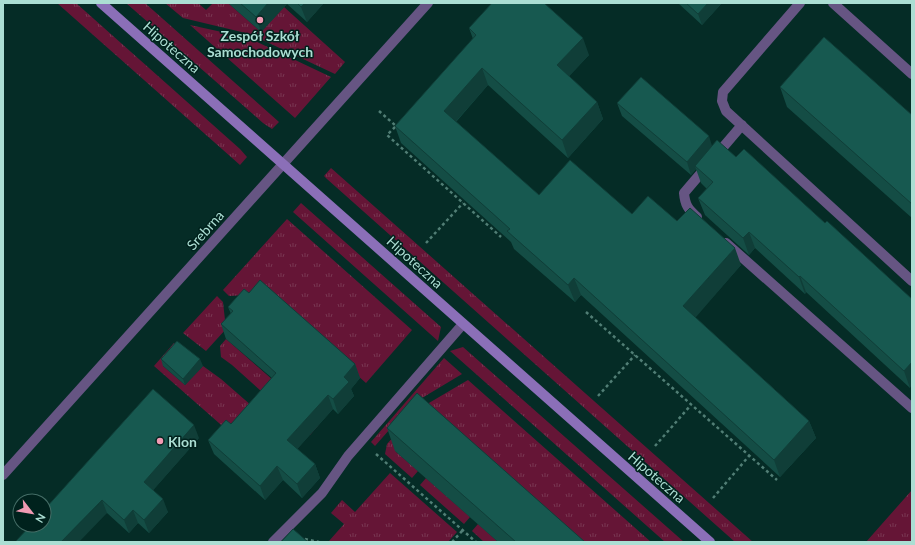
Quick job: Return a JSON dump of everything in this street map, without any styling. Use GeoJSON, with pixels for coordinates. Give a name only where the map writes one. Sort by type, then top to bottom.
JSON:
{"type":"FeatureCollection","features":[{"type":"Feature","properties":{"kind":"street","name":"Hipoteczna"},"geometry":{"type":"LineString","coordinates":[[101,3],[710,542]]}},
{"type":"Feature","properties":{"kind":"street","name":"Srebrna"},"geometry":{"type":"LineString","coordinates":[[3,475],[428,3]]}},
{"type":"Feature","properties":{"kind":"street"},"geometry":{"type":"LineString","coordinates":[[800,3],[723,92],[722,101],[726,111],[912,282]]}},
{"type":"Feature","properties":{"kind":"street"},"geometry":{"type":"LineString","coordinates":[[833,3],[912,74]]}},
{"type":"Feature","properties":{"kind":"street"},"geometry":{"type":"LineString","coordinates":[[701,221],[690,210],[685,202],[684,193],[742,125]]}},
{"type":"Feature","properties":{"kind":"street"},"geometry":{"type":"LineString","coordinates":[[719,236],[912,408]]}},
{"type":"Feature","properties":{"kind":"street"},"geometry":{"type":"LineString","coordinates":[[273,542],[322,493],[348,456],[463,324]]}},
{"type":"Feature","properties":{"kind":"path"},"geometry":{"type":"LineString","coordinates":[[379,111],[396,126],[387,135],[501,237]]}},
{"type":"Feature","properties":{"kind":"path"},"geometry":{"type":"LineString","coordinates":[[426,243],[463,203]]}},
{"type":"Feature","properties":{"kind":"path"},"geometry":{"type":"LineString","coordinates":[[586,312],[777,480]]}},
{"type":"Feature","properties":{"kind":"path"},"geometry":{"type":"LineString","coordinates":[[598,396],[635,355]]}},
{"type":"Feature","properties":{"kind":"path"},"geometry":{"type":"LineString","coordinates":[[655,446],[691,405]]}},
{"type":"Feature","properties":{"kind":"path"},"geometry":{"type":"LineString","coordinates":[[375,452],[476,542]]}},
{"type":"Feature","properties":{"kind":"path"},"geometry":{"type":"LineString","coordinates":[[713,498],[749,456]]}},
{"type":"Feature","properties":{"kind":"path"},"geometry":{"type":"LineString","coordinates":[[452,542],[463,530]]}},
{"type":"Feature","properties":{"kind":"green space"},"geometry":{"type":"Polygon","coordinates":[[[57,3],[76,3],[240,149],[247,157],[240,165],[57,3]]]}},
{"type":"Feature","properties":{"kind":"green space"},"geometry":{"type":"Polygon","coordinates":[[[126,3],[145,3],[279,122],[272,129],[263,123],[126,3]]]}},
{"type":"Feature","properties":{"kind":"green space"},"geometry":{"type":"Polygon","coordinates":[[[165,3],[198,3],[206,10],[213,3],[228,3],[261,32],[284,7],[345,62],[335,74],[250,34],[183,18],[165,3]]]}},
{"type":"Feature","properties":{"kind":"green space"},"geometry":{"type":"Polygon","coordinates":[[[190,25],[249,38],[331,77],[295,118],[190,25]]]}},
{"type":"Feature","properties":{"kind":"green space"},"geometry":{"type":"Polygon","coordinates":[[[331,168],[753,542],[735,542],[327,179],[324,176],[331,168]]]}},
{"type":"Feature","properties":{"kind":"green space"},"geometry":{"type":"Polygon","coordinates":[[[301,203],[441,327],[438,341],[293,212],[301,203]]]}},
{"type":"Feature","properties":{"kind":"green space"},"geometry":{"type":"Polygon","coordinates":[[[287,219],[412,330],[366,383],[266,294],[229,296],[223,290],[287,219]]]}},
{"type":"Feature","properties":{"kind":"green space"},"geometry":{"type":"Polygon","coordinates":[[[217,296],[223,302],[226,329],[206,351],[183,333],[217,296]]]}},
{"type":"Feature","properties":{"kind":"green space"},"geometry":{"type":"Polygon","coordinates":[[[226,339],[321,422],[310,435],[232,365],[221,357],[220,346],[226,339]]]}},
{"type":"Feature","properties":{"kind":"green space"},"geometry":{"type":"Polygon","coordinates":[[[174,343],[179,348],[163,366],[185,385],[203,366],[221,379],[259,412],[236,438],[154,366],[174,343]]]}},
{"type":"Feature","properties":{"kind":"green space"},"geometry":{"type":"Polygon","coordinates":[[[463,347],[684,542],[665,542],[450,351],[463,347]]]}},
{"type":"Feature","properties":{"kind":"green space"},"geometry":{"type":"Polygon","coordinates":[[[444,358],[462,374],[412,404],[375,446],[371,442],[444,358]]]}},
{"type":"Feature","properties":{"kind":"green space"},"geometry":{"type":"Polygon","coordinates":[[[468,380],[651,542],[567,542],[395,451],[418,471],[412,478],[385,454],[387,444],[417,410],[468,380]]]}},
{"type":"Feature","properties":{"kind":"green space"},"geometry":{"type":"Polygon","coordinates":[[[390,473],[457,532],[448,542],[329,541],[344,524],[331,513],[342,500],[355,512],[390,473]]]}},
{"type":"Feature","properties":{"kind":"green space"},"geometry":{"type":"Polygon","coordinates":[[[426,478],[470,517],[464,524],[420,485],[426,478]]]}},
{"type":"Feature","properties":{"kind":"green space"},"geometry":{"type":"Polygon","coordinates":[[[912,490],[912,542],[866,542],[912,490]]]}},
{"type":"Feature","properties":{"kind":"green space"},"geometry":{"type":"Polygon","coordinates":[[[478,524],[498,542],[484,542],[472,531],[478,524]]]}},
{"type":"Feature","properties":{"kind":"building"},"geometry":{"type":"Polygon","coordinates":[[[240,3],[268,3],[256,17],[240,3]]]}},
{"type":"Feature","properties":{"kind":"building"},"geometry":{"type":"Polygon","coordinates":[[[297,3],[305,3],[301,7],[297,3]]]}},
{"type":"Feature","properties":{"kind":"building"},"geometry":{"type":"Polygon","coordinates":[[[492,3],[544,3],[583,38],[557,65],[597,102],[562,140],[482,68],[444,111],[539,195],[570,160],[632,214],[648,196],[677,221],[690,208],[735,248],[683,306],[809,421],[774,460],[574,278],[568,285],[507,231],[510,229],[395,126],[476,35],[469,28],[492,3]]]}},
{"type":"Feature","properties":{"kind":"building"},"geometry":{"type":"Polygon","coordinates":[[[686,3],[708,3],[698,14],[686,3]]]}},
{"type":"Feature","properties":{"kind":"building"},"geometry":{"type":"Polygon","coordinates":[[[824,37],[912,115],[912,204],[780,87],[824,37]]]}},
{"type":"Feature","properties":{"kind":"building"},"geometry":{"type":"Polygon","coordinates":[[[641,77],[709,136],[687,162],[617,103],[641,77]]]}},
{"type":"Feature","properties":{"kind":"building"},"geometry":{"type":"Polygon","coordinates":[[[717,140],[736,157],[744,149],[825,223],[827,221],[912,299],[912,362],[904,371],[800,276],[799,277],[749,232],[743,238],[698,198],[713,182],[695,166],[717,140]]]}},
{"type":"Feature","properties":{"kind":"building"},"geometry":{"type":"Polygon","coordinates":[[[260,280],[355,364],[344,377],[349,382],[333,399],[328,395],[287,440],[315,464],[297,484],[277,466],[260,486],[208,440],[226,420],[231,424],[276,373],[221,324],[233,311],[228,307],[244,289],[249,293],[260,280]]]}},
{"type":"Feature","properties":{"kind":"building"},"geometry":{"type":"Polygon","coordinates":[[[177,341],[200,359],[183,379],[161,359],[177,341]]]}},
{"type":"Feature","properties":{"kind":"building"},"geometry":{"type":"Polygon","coordinates":[[[153,389],[194,425],[144,482],[163,499],[144,520],[133,510],[124,520],[102,500],[61,542],[15,542],[23,533],[52,533],[52,501],[153,389]]]}},
{"type":"Feature","properties":{"kind":"building"},"geometry":{"type":"Polygon","coordinates":[[[417,393],[585,542],[516,542],[387,428],[417,393]]]}},
{"type":"Feature","properties":{"kind":"building"},"geometry":{"type":"Polygon","coordinates":[[[293,529],[308,542],[281,542],[293,529]]]}},
{"type":"Feature","properties":{"kind":"place","name":"Zespół Szkół Samochodowych"},"geometry":{"type":"Point","coordinates":[260,20]}},
{"type":"Feature","properties":{"kind":"place","name":"Klon"},"geometry":{"type":"Point","coordinates":[160,441]}}]}
